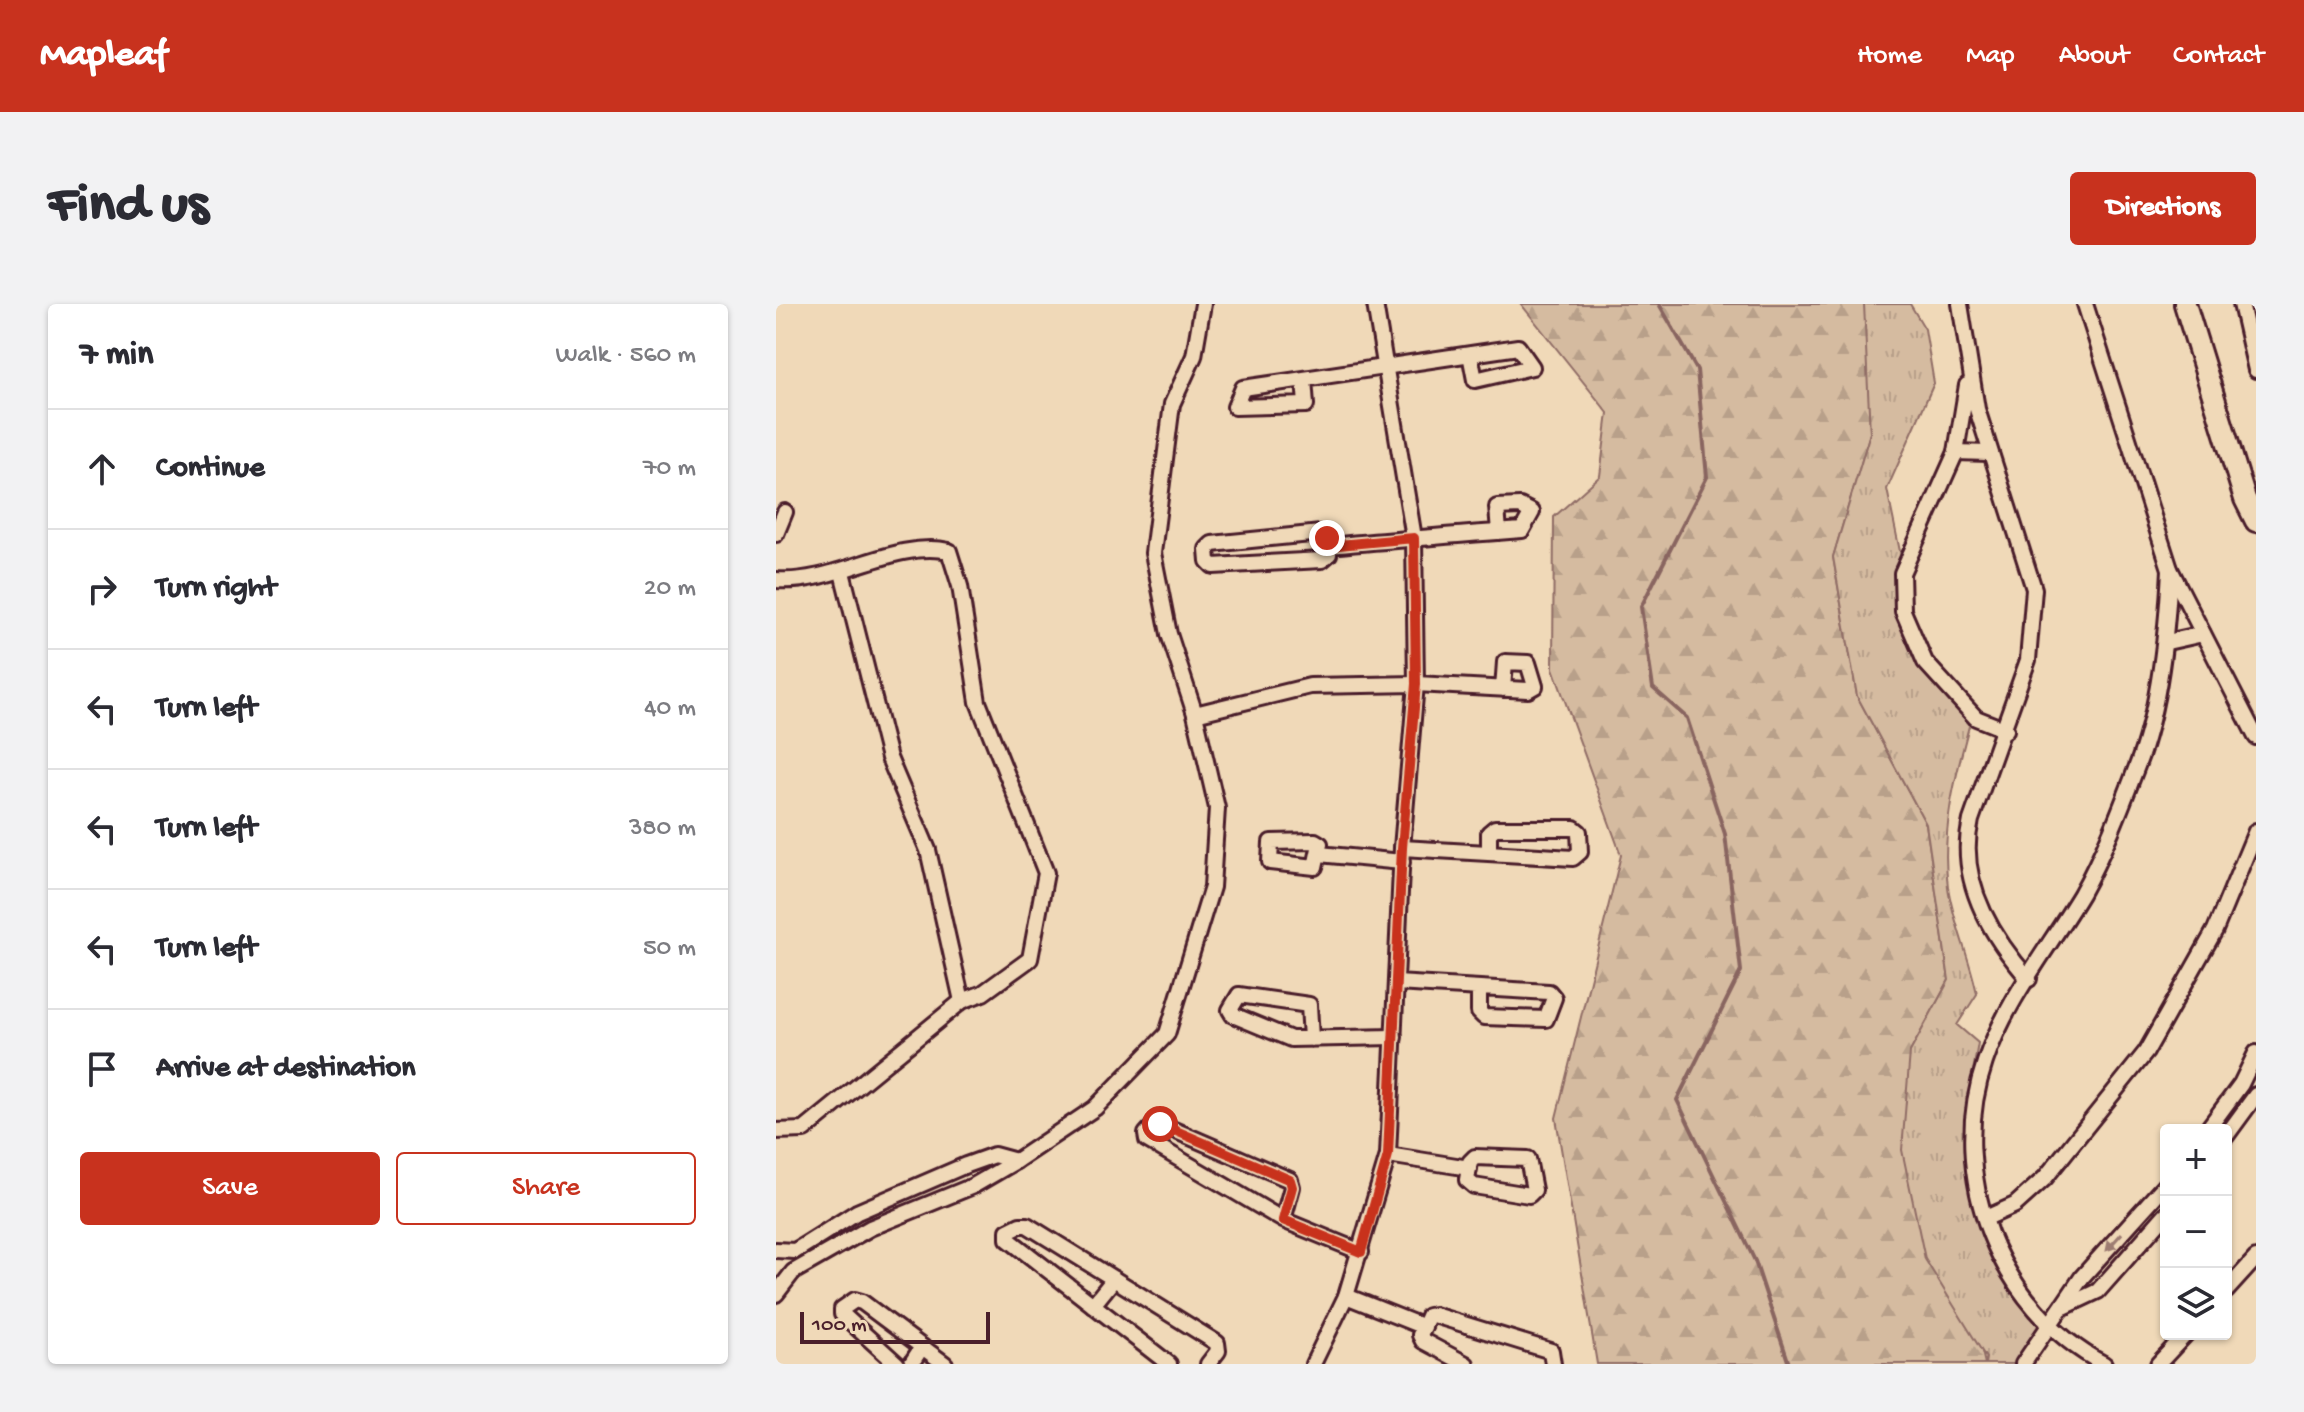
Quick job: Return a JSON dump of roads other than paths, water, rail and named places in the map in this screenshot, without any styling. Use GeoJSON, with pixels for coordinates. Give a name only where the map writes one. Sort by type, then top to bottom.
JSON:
{"type":"FeatureCollection","features":[{"type":"Feature","properties":{"kind":"street"},"geometry":{"type":"LineString","coordinates":[[776,1294],[793,1272],[870,1228],[973,1186],[1016,1161],[1095,1108],[1167,1034],[1212,887],[1217,808],[1195,714],[1169,634],[1153,553],[1172,404],[1194,356],[1203,304]]}},
{"type":"Feature","properties":{"kind":"street"},"geometry":{"type":"LineString","coordinates":[[1313,1364],[1346,1296],[1388,1155],[1402,855],[1416,684],[1414,538],[1375,304]]}},
{"type":"Feature","properties":{"kind":"street"},"geometry":{"type":"LineString","coordinates":[[1960,304],[1969,365],[1988,453],[2034,589],[2028,660],[1967,836],[1979,905],[2001,948],[2029,979]]}},
{"type":"Feature","properties":{"kind":"street"},"geometry":{"type":"LineString","coordinates":[[2085,304],[2170,569],[2256,737]]}},
{"type":"Feature","properties":{"kind":"street"},"geometry":{"type":"LineString","coordinates":[[2185,304],[2245,499],[2256,521]]}},
{"type":"Feature","properties":{"kind":"street"},"geometry":{"type":"LineString","coordinates":[[2241,304],[2256,370]]}},
{"type":"Feature","properties":{"kind":"street"},"geometry":{"type":"LineString","coordinates":[[1304,379],[1306,405],[1235,407],[1243,388],[1470,354]]}},
{"type":"Feature","properties":{"kind":"street"},"geometry":{"type":"LineString","coordinates":[[1969,365],[1956,452],[1902,573],[1903,611],[1925,662],[1976,718],[2006,730]]}},
{"type":"Feature","properties":{"kind":"street"},"geometry":{"type":"LineString","coordinates":[[1956,452],[1988,453]]}},
{"type":"Feature","properties":{"kind":"street"},"geometry":{"type":"LineString","coordinates":[[776,534],[785,512]]}},
{"type":"Feature","properties":{"kind":"street"},"geometry":{"type":"LineString","coordinates":[[1328,546],[1499,532]]}},
{"type":"Feature","properties":{"kind":"street"},"geometry":{"type":"LineString","coordinates":[[1321,533],[1327,538],[1328,546],[1329,554],[1322,560],[1213,566],[1208,561],[1207,549],[1212,544],[1321,533]]}},
{"type":"Feature","properties":{"kind":"street"},"geometry":{"type":"LineString","coordinates":[[776,580],[794,582],[842,572],[928,546],[949,551],[960,586],[978,702],[1046,873],[1030,959],[983,993],[962,1001],[804,1130],[776,1135]]}},
{"type":"Feature","properties":{"kind":"street"},"geometry":{"type":"LineString","coordinates":[[2104,1364],[2049,1325],[2016,1288],[1994,1249],[1974,1175],[1975,1106],[1984,1064],[1999,1027],[2083,890],[2139,764],[2167,642],[2170,569]]}},
{"type":"Feature","properties":{"kind":"street"},"geometry":{"type":"LineString","coordinates":[[842,572],[885,747],[928,850],[962,1001]]}},
{"type":"Feature","properties":{"kind":"street"},"geometry":{"type":"LineString","coordinates":[[2167,642],[2203,634]]}},
{"type":"Feature","properties":{"kind":"street"},"geometry":{"type":"LineString","coordinates":[[1195,714],[1310,686],[1416,684],[1503,689]]}},
{"type":"Feature","properties":{"kind":"street"},"geometry":{"type":"LineString","coordinates":[[1319,854],[1489,853],[1573,858],[1580,852],[1579,832],[1574,828],[1495,828],[1489,833],[1489,853]]}},
{"type":"Feature","properties":{"kind":"street"},"geometry":{"type":"LineString","coordinates":[[1986,1218],[2015,1205],[2045,1178],[2146,1052],[2215,930],[2256,831]]}},
{"type":"Feature","properties":{"kind":"street"},"geometry":{"type":"LineString","coordinates":[[1396,983],[1549,992],[1554,998],[1546,1019],[1484,1017],[1479,1012],[1479,988]]}},
{"type":"Feature","properties":{"kind":"street"},"geometry":{"type":"LineString","coordinates":[[1311,1039],[1309,1005],[1239,995],[1234,998],[1230,1010],[1233,1015],[1291,1039],[1311,1039],[1394,1037]]}},
{"type":"Feature","properties":{"kind":"street"},"geometry":{"type":"LineString","coordinates":[[2211,1124],[2241,1084],[2256,1053]]}},
{"type":"Feature","properties":{"kind":"street"},"geometry":{"type":"LineString","coordinates":[[2232,1128],[2256,1095]]}},
{"type":"Feature","properties":{"kind":"street"},"geometry":{"type":"LineString","coordinates":[[1283,1220],[1292,1187],[1290,1180],[1160,1124],[1155,1124],[1146,1134],[1147,1140],[1283,1220],[1361,1252]]}},
{"type":"Feature","properties":{"kind":"street"},"geometry":{"type":"LineString","coordinates":[[1210,1177],[1225,1152]]}},
{"type":"Feature","properties":{"kind":"street"},"geometry":{"type":"LineString","coordinates":[[776,1250],[795,1251],[857,1212],[966,1165],[994,1155],[1016,1161]]}},
{"type":"Feature","properties":{"kind":"street"},"geometry":{"type":"LineString","coordinates":[[1388,1155],[1469,1168]]}},
{"type":"Feature","properties":{"kind":"street"},"geometry":{"type":"LineString","coordinates":[[1475,1157],[1525,1158],[1531,1162],[1534,1190],[1529,1195],[1474,1186],[1467,1180],[1469,1168],[1475,1157]]}},
{"type":"Feature","properties":{"kind":"street"},"geometry":{"type":"LineString","coordinates":[[2023,1364],[2082,1277],[2160,1191]]}},
{"type":"Feature","properties":{"kind":"street"},"geometry":{"type":"LineString","coordinates":[[2064,1307],[2098,1291],[2160,1221]]}},
{"type":"Feature","properties":{"kind":"street"},"geometry":{"type":"LineString","coordinates":[[1169,1364],[1008,1239],[1008,1231],[1027,1225],[1217,1343],[1218,1351],[1208,1364]]}},
{"type":"Feature","properties":{"kind":"street"},"geometry":{"type":"LineString","coordinates":[[2232,1284],[2256,1258]]}},
{"type":"Feature","properties":{"kind":"street"},"geometry":{"type":"LineString","coordinates":[[1093,1305],[1114,1279]]}},
{"type":"Feature","properties":{"kind":"street"},"geometry":{"type":"LineString","coordinates":[[1346,1296],[1424,1327]]}},
{"type":"Feature","properties":{"kind":"street"},"geometry":{"type":"LineString","coordinates":[[897,1364],[842,1314],[842,1309],[855,1300],[862,1302],[945,1364]]}},
{"type":"Feature","properties":{"kind":"street"},"geometry":{"type":"LineString","coordinates":[[1466,1364],[1423,1341],[1420,1335],[1428,1316],[1434,1315],[1551,1351],[1553,1364]]}},
{"type":"Feature","properties":{"kind":"street"},"geometry":{"type":"LineString","coordinates":[[2158,1364],[2180,1340]]}},
{"type":"Feature","properties":{"kind":"street"},"geometry":{"type":"LineString","coordinates":[[911,1364],[922,1347]]}},
{"type":"Feature","properties":{"kind":"waterway"},"geometry":{"type":"LineString","coordinates":[[1659,304],[1697,370],[1707,477],[1641,607],[1653,688],[1687,718],[1725,834],[1741,971],[1677,1100],[1755,1261],[1789,1364]]}}]}
